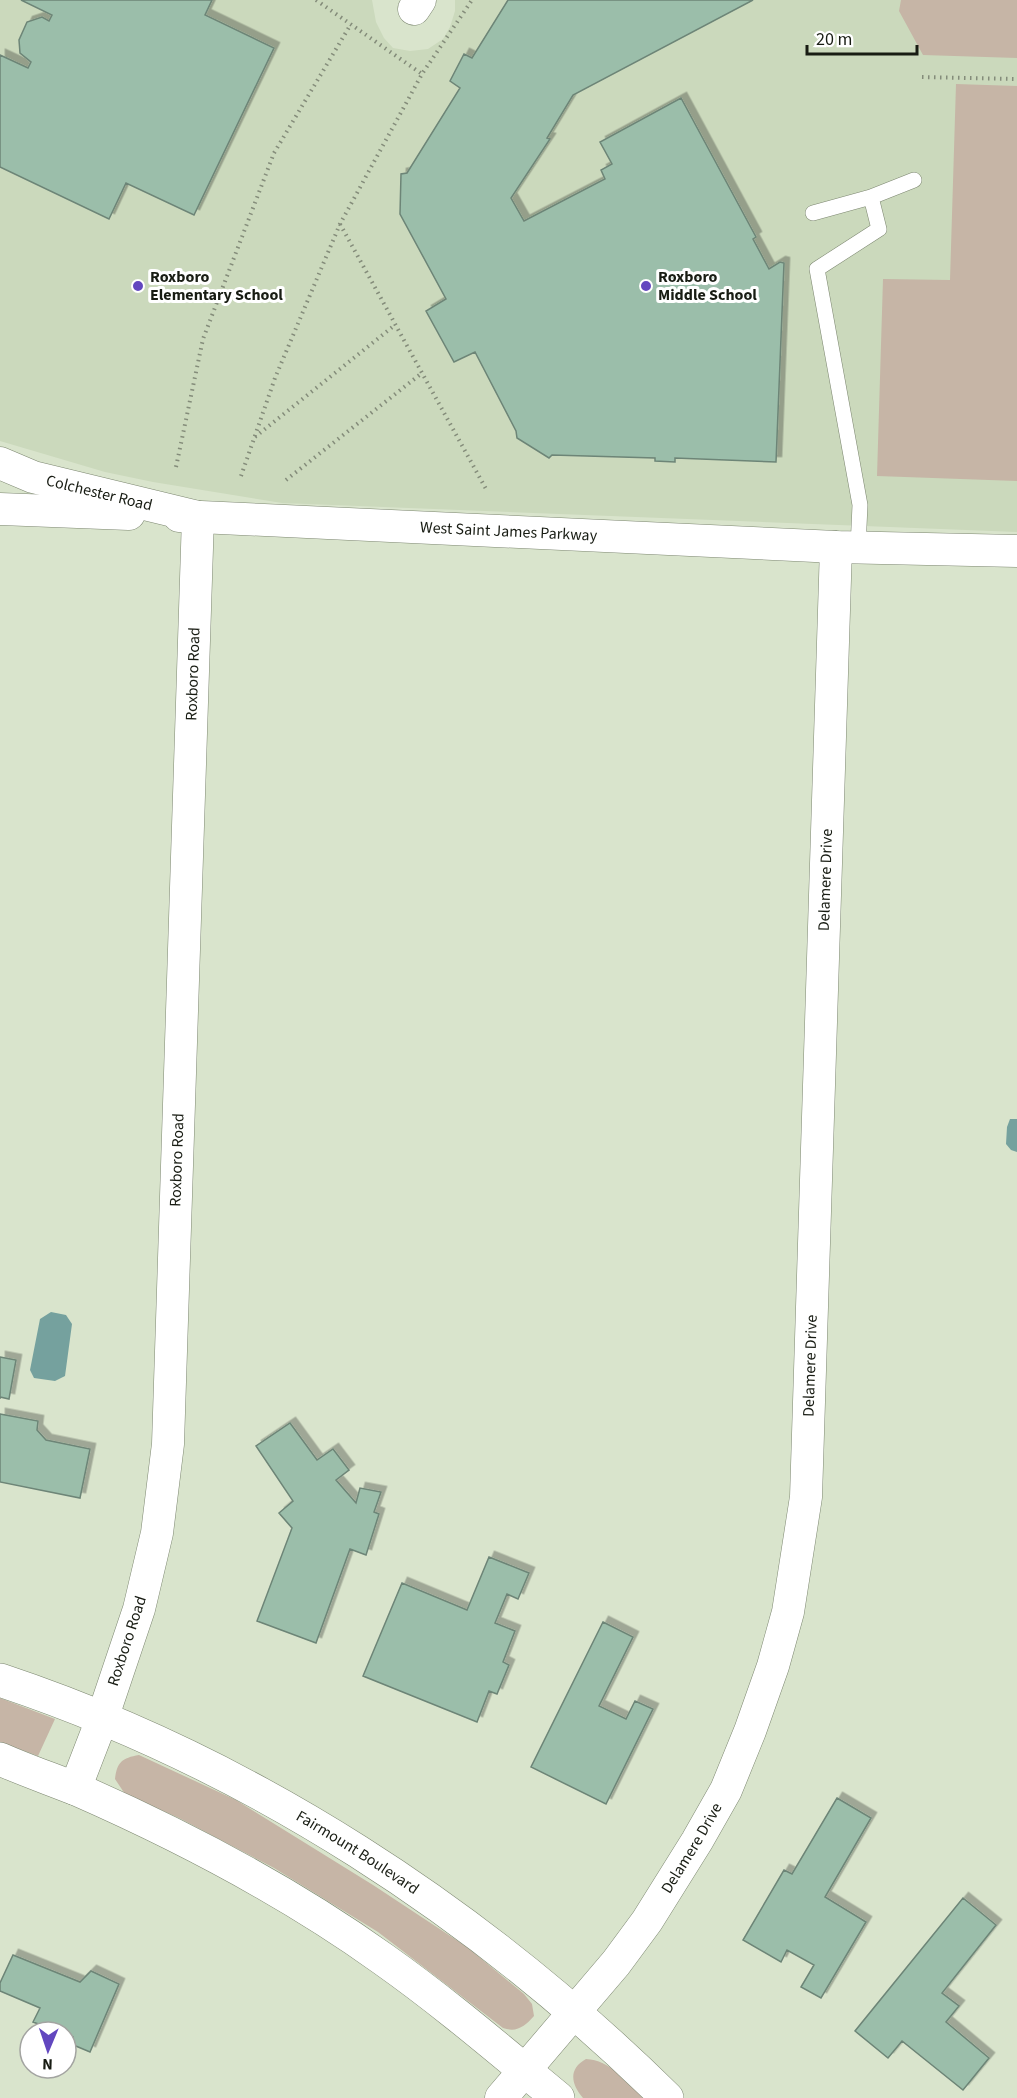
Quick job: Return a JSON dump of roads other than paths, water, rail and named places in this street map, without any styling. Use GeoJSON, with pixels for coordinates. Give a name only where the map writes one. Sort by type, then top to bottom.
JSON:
{"type":"FeatureCollection","features":[{"type":"Feature","properties":{"kind":"main road","name":"Fairmount Boulevard"},"geometry":{"type":"LineString","coordinates":[[0,1680],[102,1719],[164,1746],[323,1830],[374,1861],[437,1903],[574,2011],[667,2098]]}},
{"type":"Feature","properties":{"kind":"main road"},"geometry":{"type":"LineString","coordinates":[[0,1760],[75,1789],[180,1838],[323,1918],[383,1959],[558,2098]]}},
{"type":"Feature","properties":{"kind":"street","name":"Colchester Road"},"geometry":{"type":"LineString","coordinates":[[0,463],[33,477],[198,517]]}},
{"type":"Feature","properties":{"kind":"street","name":"West Saint James Parkway"},"geometry":{"type":"LineString","coordinates":[[0,509],[847,547],[1017,551]]}},
{"type":"Feature","properties":{"kind":"street","name":"Roxboro Road"},"geometry":{"type":"LineString","coordinates":[[75,1789],[102,1719],[139,1609],[157,1533],[168,1444],[198,517]]}},
{"type":"Feature","properties":{"kind":"street","name":"Delamere Drive"},"geometry":{"type":"LineString","coordinates":[[501,2098],[616,1962],[646,1921],[697,1841],[726,1790],[750,1731],[773,1666],[788,1612],[806,1486],[847,547]]}},
{"type":"Feature","properties":{"kind":"lane"},"geometry":{"type":"LineString","coordinates":[[813,213],[871,197],[914,180]]}},
{"type":"Feature","properties":{"kind":"lane"},"geometry":{"type":"LineString","coordinates":[[847,547],[860,505],[817,269],[879,229],[871,197]]}},
{"type":"Feature","properties":{"kind":"water"},"geometry":{"type":"Polygon","coordinates":[[[1010,1119],[1017,1119],[1017,1152],[1011,1150],[1006,1144],[1010,1119]]]}},
{"type":"Feature","properties":{"kind":"water"},"geometry":{"type":"Polygon","coordinates":[[[51,1312],[66,1315],[72,1324],[65,1376],[55,1381],[34,1378],[30,1370],[40,1319],[51,1312]]]}},
{"type":"Feature","properties":{"kind":"place","name":"Roxboro Elementary School"},"geometry":{"type":"Point","coordinates":[138,286]}},
{"type":"Feature","properties":{"kind":"place","name":"Roxboro Middle School"},"geometry":{"type":"Point","coordinates":[646,286]}}]}
